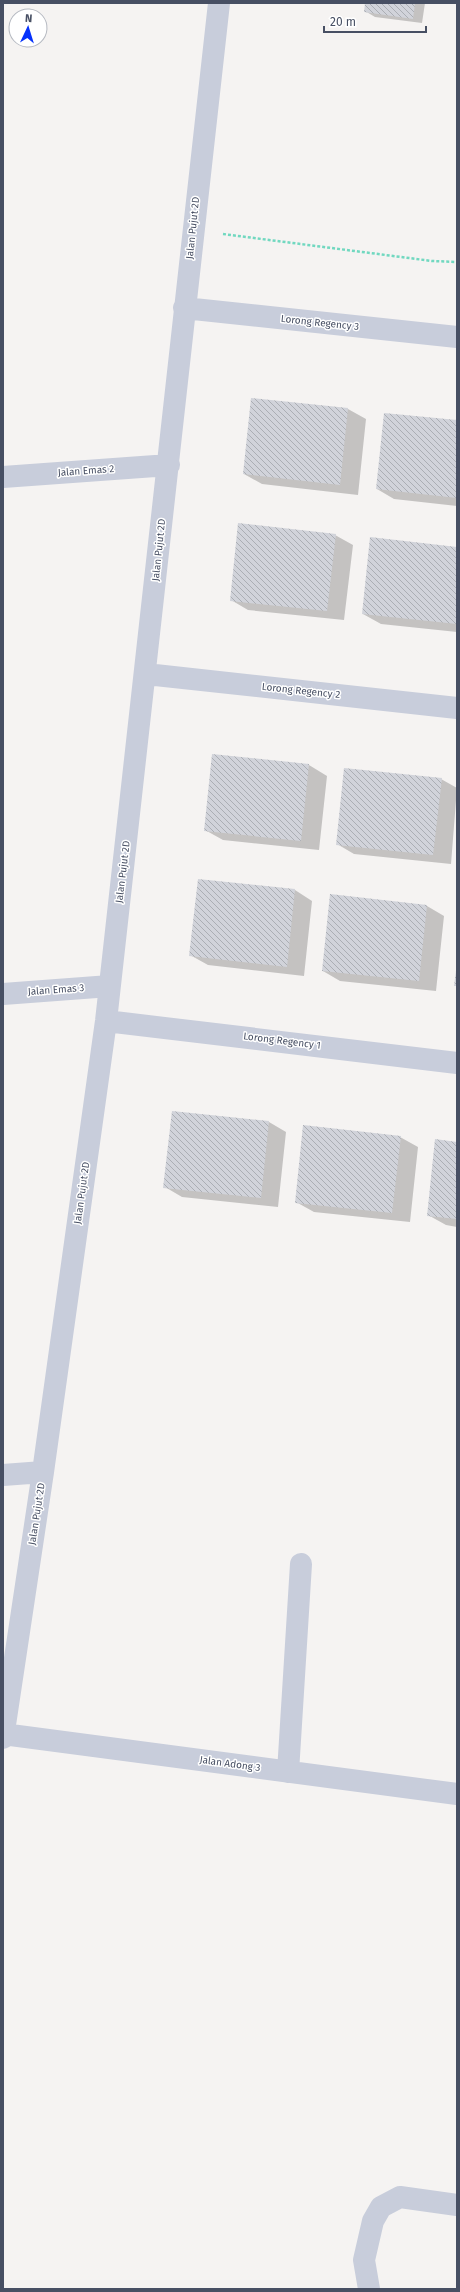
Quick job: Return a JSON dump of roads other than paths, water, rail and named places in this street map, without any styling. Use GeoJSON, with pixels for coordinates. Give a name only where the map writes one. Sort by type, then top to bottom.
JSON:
{"type":"FeatureCollection","features":[{"type":"Feature","properties":{"kind":"street","name":"Jalan Pujut 2D"},"geometry":{"type":"LineString","coordinates":[[3,1738],[43,1472],[106,1021],[146,674],[184,308],[218,3]]}},
{"type":"Feature","properties":{"kind":"street","name":"Lorong Regency 3"},"geometry":{"type":"LineString","coordinates":[[184,308],[457,337]]}},
{"type":"Feature","properties":{"kind":"street","name":"Jalan Emas 2"},"geometry":{"type":"LineString","coordinates":[[3,477],[168,465]]}},
{"type":"Feature","properties":{"kind":"street","name":"Lorong Regency 2"},"geometry":{"type":"LineString","coordinates":[[146,674],[457,708]]}},
{"type":"Feature","properties":{"kind":"street","name":"Jalan Emas 3"},"geometry":{"type":"LineString","coordinates":[[3,994],[110,986]]}},
{"type":"Feature","properties":{"kind":"street","name":"Lorong Regency 1"},"geometry":{"type":"LineString","coordinates":[[106,1021],[457,1063]]}},
{"type":"Feature","properties":{"kind":"street"},"geometry":{"type":"LineString","coordinates":[[3,1475],[43,1472]]}},
{"type":"Feature","properties":{"kind":"street"},"geometry":{"type":"LineString","coordinates":[[288,1772],[301,1564]]}},
{"type":"Feature","properties":{"kind":"street","name":"Jalan Adong 3"},"geometry":{"type":"LineString","coordinates":[[3,1734],[457,1794]]}},
{"type":"Feature","properties":{"kind":"street"},"geometry":{"type":"LineString","coordinates":[[369,2289],[364,2260],[373,2221],[381,2207],[400,2197],[457,2205]]}}]}
